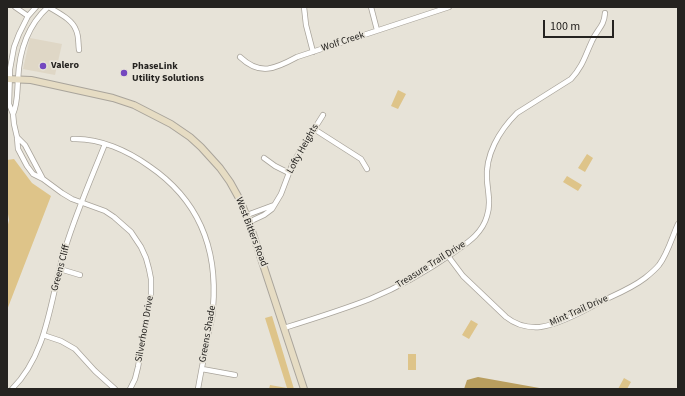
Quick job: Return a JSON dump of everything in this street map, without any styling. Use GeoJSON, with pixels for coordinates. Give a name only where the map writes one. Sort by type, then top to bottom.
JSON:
{"type":"FeatureCollection","features":[{"type":"Feature","properties":{"kind":"main road","name":"West Bitters Road"},"geometry":{"type":"LineString","coordinates":[[9,79],[31,80],[134,104],[171,124],[190,137],[217,164],[230,182],[250,222],[304,389]]}},
{"type":"Feature","properties":{"kind":"street"},"geometry":{"type":"LineString","coordinates":[[15,7],[28,16]]}},
{"type":"Feature","properties":{"kind":"street","name":"Silverhorn Drive"},"geometry":{"type":"LineString","coordinates":[[36,7],[28,16],[19,34],[14,47],[10,69],[9,104],[13,114],[18,148],[33,174],[43,179],[62,194],[105,211],[114,217],[131,232],[141,247],[149,269],[151,279],[151,295],[138,367],[135,379],[130,389]]}},
{"type":"Feature","properties":{"kind":"street"},"geometry":{"type":"LineString","coordinates":[[48,7],[73,24],[76,29],[79,50]]}},
{"type":"Feature","properties":{"kind":"street","name":"Silverhorn Drive"},"geometry":{"type":"LineString","coordinates":[[13,114],[17,106],[18,70],[26,38],[35,21],[48,7]]}},
{"type":"Feature","properties":{"kind":"street"},"geometry":{"type":"LineString","coordinates":[[304,7],[306,24],[313,52]]}},
{"type":"Feature","properties":{"kind":"street"},"geometry":{"type":"LineString","coordinates":[[371,7],[377,30]]}},
{"type":"Feature","properties":{"kind":"street","name":"Wolf Creek"},"geometry":{"type":"LineString","coordinates":[[240,57],[250,66],[268,69],[285,64],[297,57],[441,8],[449,7]]}},
{"type":"Feature","properties":{"kind":"street","name":"Treasure Trail Drive"},"geometry":{"type":"LineString","coordinates":[[284,328],[370,299],[397,287],[424,272],[476,235],[483,227],[488,215],[489,201],[486,179],[487,165],[497,138],[517,113],[575,75],[584,60],[592,39],[605,21],[605,13]]}},
{"type":"Feature","properties":{"kind":"street","name":"Lofty Heights"},"geometry":{"type":"LineString","coordinates":[[250,222],[274,205],[281,194],[296,158],[323,114]]}},
{"type":"Feature","properties":{"kind":"street"},"geometry":{"type":"LineString","coordinates":[[314,129],[361,158],[367,169]]}},
{"type":"Feature","properties":{"kind":"street","name":"Silverhorn Drive"},"geometry":{"type":"LineString","coordinates":[[17,137],[25,145],[43,179]]}},
{"type":"Feature","properties":{"kind":"street","name":"Greens Shade"},"geometry":{"type":"LineString","coordinates":[[73,139],[84,139],[105,144],[133,155],[143,161],[164,177],[186,200],[199,222],[207,242],[213,266],[214,282],[213,309],[198,389]]}},
{"type":"Feature","properties":{"kind":"street","name":"Greens Cliff"},"geometry":{"type":"LineString","coordinates":[[12,389],[32,362],[41,343],[65,250],[105,144]]}},
{"type":"Feature","properties":{"kind":"street"},"geometry":{"type":"LineString","coordinates":[[25,162],[32,158]]}},
{"type":"Feature","properties":{"kind":"street"},"geometry":{"type":"LineString","coordinates":[[264,158],[275,166],[289,173]]}},
{"type":"Feature","properties":{"kind":"street","name":"Lofty Heights"},"geometry":{"type":"LineString","coordinates":[[246,215],[266,210]]}},
{"type":"Feature","properties":{"kind":"street","name":"Mint Trail Drive"},"geometry":{"type":"LineString","coordinates":[[448,256],[463,276],[512,322],[522,326],[541,327],[560,321],[582,311],[630,287],[646,277],[658,266],[663,258],[678,224]]}},
{"type":"Feature","properties":{"kind":"street"},"geometry":{"type":"LineString","coordinates":[[60,270],[80,275]]}},
{"type":"Feature","properties":{"kind":"street"},"geometry":{"type":"LineString","coordinates":[[43,335],[61,341],[75,349],[94,371],[114,389]]}},
{"type":"Feature","properties":{"kind":"street"},"geometry":{"type":"LineString","coordinates":[[202,368],[235,375]]}},
{"type":"Feature","properties":{"kind":"shaded area"},"geometry":{"type":"Polygon","coordinates":[[[30,38],[62,44],[55,75],[23,69],[30,38]]]}},
{"type":"Feature","properties":{"kind":"shaded area"},"geometry":{"type":"Polygon","coordinates":[[[398,90],[406,94],[398,109],[391,106],[398,90]]]}},
{"type":"Feature","properties":{"kind":"shaded area"},"geometry":{"type":"Polygon","coordinates":[[[587,154],[593,158],[585,172],[578,168],[587,154]]]}},
{"type":"Feature","properties":{"kind":"shaded area"},"geometry":{"type":"Polygon","coordinates":[[[14,159],[32,183],[51,196],[7,310],[7,229],[9,220],[7,208],[7,160],[14,159]]]}},
{"type":"Feature","properties":{"kind":"shaded area"},"geometry":{"type":"Polygon","coordinates":[[[567,176],[582,185],[578,191],[563,182],[567,176]]]}},
{"type":"Feature","properties":{"kind":"shaded area"},"geometry":{"type":"Polygon","coordinates":[[[272,316],[294,389],[269,389],[270,385],[287,388],[265,318],[272,316]]]}},
{"type":"Feature","properties":{"kind":"shaded area"},"geometry":{"type":"Polygon","coordinates":[[[471,320],[478,324],[469,339],[462,335],[471,320]]]}},
{"type":"Feature","properties":{"kind":"shaded area"},"geometry":{"type":"Polygon","coordinates":[[[408,354],[416,354],[416,370],[408,370],[408,354]]]}},
{"type":"Feature","properties":{"kind":"shaded area"},"geometry":{"type":"Polygon","coordinates":[[[478,377],[545,389],[464,389],[467,380],[478,377]]]}},
{"type":"Feature","properties":{"kind":"shaded area"},"geometry":{"type":"Polygon","coordinates":[[[624,378],[631,382],[627,389],[618,389],[624,378]]]}},
{"type":"Feature","properties":{"kind":"place","name":"Valero"},"geometry":{"type":"Point","coordinates":[43,66]}},
{"type":"Feature","properties":{"kind":"place","name":"PhaseLink Utility Solutions"},"geometry":{"type":"Point","coordinates":[124,73]}}]}
